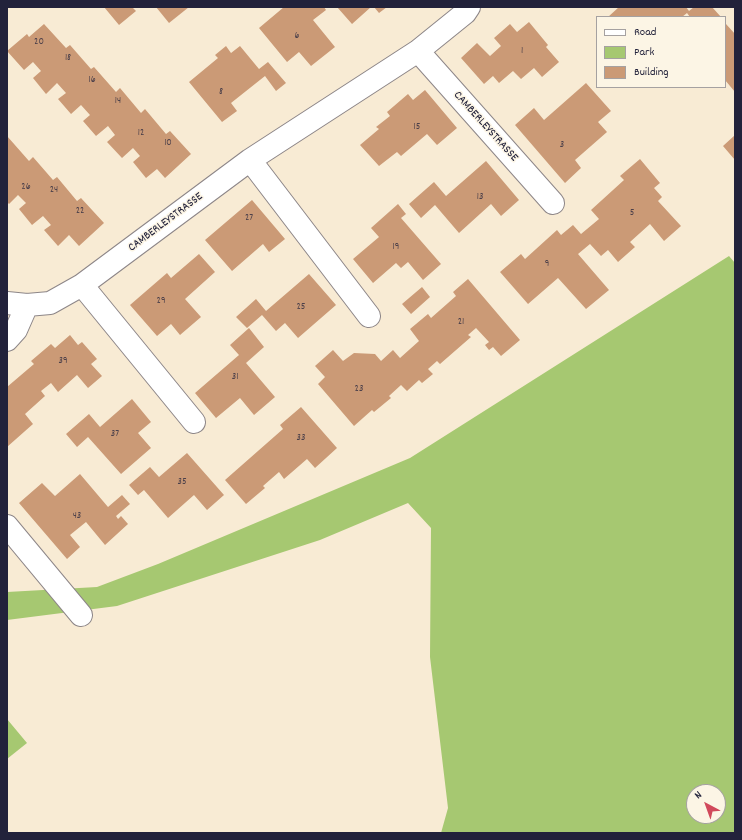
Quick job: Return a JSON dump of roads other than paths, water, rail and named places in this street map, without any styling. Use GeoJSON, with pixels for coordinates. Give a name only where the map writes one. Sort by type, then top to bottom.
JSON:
{"type":"FeatureCollection","features":[{"type":"Feature","properties":{"kind":"street","name":"CAMBERLEYSTRASSE"},"geometry":{"type":"LineString","coordinates":[[7,340],[16,330],[17,304],[50,303],[82,285],[250,160],[418,51],[464,13],[469,7]]}},
{"type":"Feature","properties":{"kind":"street","name":"CAMBERLEYSTRASSE"},"geometry":{"type":"LineString","coordinates":[[418,51],[553,203]]}},
{"type":"Feature","properties":{"kind":"street"},"geometry":{"type":"LineString","coordinates":[[250,160],[369,316]]}},
{"type":"Feature","properties":{"kind":"street"},"geometry":{"type":"LineString","coordinates":[[82,285],[194,422]]}},
{"type":"Feature","properties":{"kind":"street"},"geometry":{"type":"LineString","coordinates":[[7,526],[81,615]]}}]}
